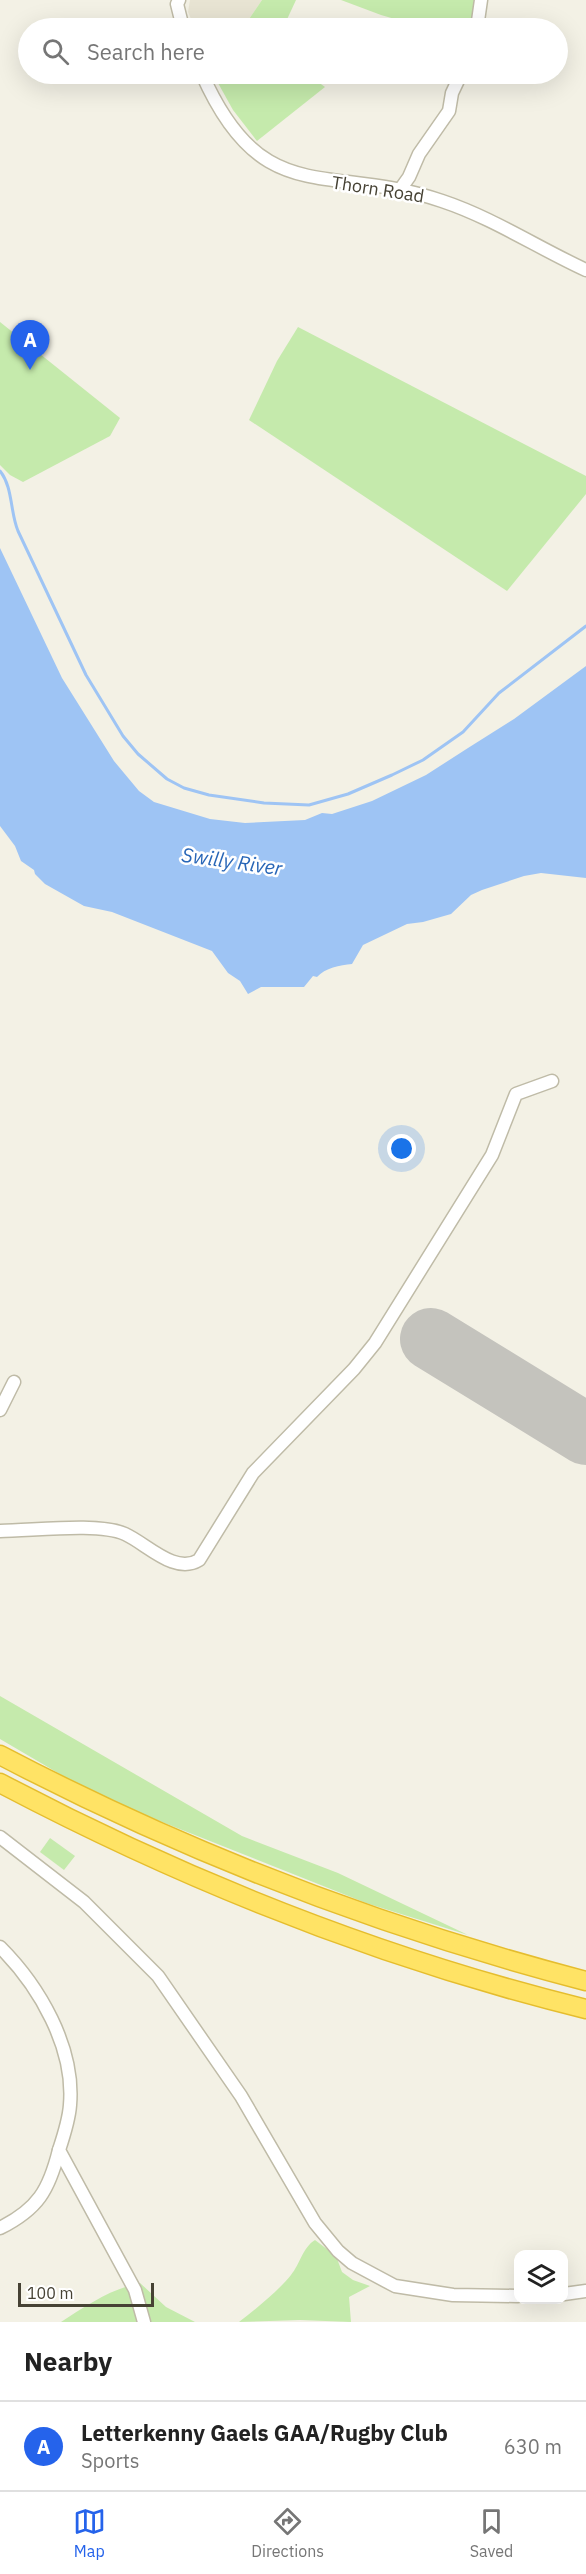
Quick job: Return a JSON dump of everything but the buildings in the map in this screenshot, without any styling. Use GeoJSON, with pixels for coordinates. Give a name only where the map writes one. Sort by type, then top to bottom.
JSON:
{"type":"FeatureCollection","features":[{"type":"Feature","properties":{"kind":"highway"},"geometry":{"type":"LineString","coordinates":[[0,1755],[57,1785],[176,1840],[317,1898],[513,1962],[586,1981]]}},
{"type":"Feature","properties":{"kind":"highway"},"geometry":{"type":"LineString","coordinates":[[0,1783],[185,1873],[319,1927],[468,1977],[586,2009]]}},
{"type":"Feature","properties":{"kind":"street"},"geometry":{"type":"LineString","coordinates":[[179,0],[177,4],[180,18]]}},
{"type":"Feature","properties":{"kind":"street"},"geometry":{"type":"LineString","coordinates":[[479,18],[482,0]]}},
{"type":"Feature","properties":{"kind":"street","name":"Thorn Road"},"geometry":{"type":"LineString","coordinates":[[207,84],[228,124],[250,147],[272,164],[301,176],[429,197],[461,208],[526,237],[586,270]]}},
{"type":"Feature","properties":{"kind":"street"},"geometry":{"type":"LineString","coordinates":[[399,191],[409,177],[419,154],[449,111],[452,93],[457,84]]}},
{"type":"Feature","properties":{"kind":"street"},"geometry":{"type":"LineString","coordinates":[[0,1531],[104,1528],[126,1534],[181,1565],[193,1564],[199,1560],[253,1473],[354,1369],[375,1343],[492,1155],[516,1094],[552,1082]]}},
{"type":"Feature","properties":{"kind":"street"},"geometry":{"type":"LineString","coordinates":[[0,1410],[14,1382]]}},
{"type":"Feature","properties":{"kind":"street"},"geometry":{"type":"LineString","coordinates":[[0,1837],[84,1902],[158,1976],[242,2096],[315,2223],[338,2251],[352,2263],[395,2286],[453,2295],[514,2296]]}},
{"type":"Feature","properties":{"kind":"street"},"geometry":{"type":"LineString","coordinates":[[0,1947],[22,1971],[40,1999],[65,2056],[70,2081],[70,2104],[50,2182],[39,2201],[24,2214],[0,2228]]}},
{"type":"Feature","properties":{"kind":"street"},"geometry":{"type":"LineString","coordinates":[[59,2150],[135,2290],[144,2322]]}},
{"type":"Feature","properties":{"kind":"street"},"geometry":{"type":"LineString","coordinates":[[568,2293],[586,2291]]}},
{"type":"Feature","properties":{"kind":"shaded area"},"geometry":{"type":"Polygon","coordinates":[[[190,0],[262,0],[250,18],[191,18],[188,12],[190,0]]]}},
{"type":"Feature","properties":{"kind":"green space"},"geometry":{"type":"Polygon","coordinates":[[[262,0],[296,0],[288,18],[250,18],[262,0]]]}},
{"type":"Feature","properties":{"kind":"green space"},"geometry":{"type":"Polygon","coordinates":[[[341,0],[474,0],[472,18],[391,18],[341,0]]]}},
{"type":"Feature","properties":{"kind":"green space"},"geometry":{"type":"Polygon","coordinates":[[[219,84],[321,84],[325,87],[257,141],[233,110],[219,84]]]}},
{"type":"Feature","properties":{"kind":"green space"},"geometry":{"type":"Polygon","coordinates":[[[0,322],[120,418],[110,436],[23,482],[10,475],[0,465],[0,322]]]}},
{"type":"Feature","properties":{"kind":"green space"},"geometry":{"type":"Polygon","coordinates":[[[298,327],[586,476],[586,494],[507,591],[249,420],[277,361],[298,327]]]}},
{"type":"Feature","properties":{"kind":"green space"},"geometry":{"type":"Polygon","coordinates":[[[0,1696],[242,1836],[338,1873],[468,1935],[366,1903],[99,1797],[0,1739],[0,1696]]]}},
{"type":"Feature","properties":{"kind":"green space"},"geometry":{"type":"Polygon","coordinates":[[[50,1838],[75,1856],[64,1870],[40,1852],[50,1838]]]}},
{"type":"Feature","properties":{"kind":"green space"},"geometry":{"type":"Polygon","coordinates":[[[315,2240],[336,2256],[342,2272],[353,2280],[370,2286],[349,2297],[351,2322],[300,2320],[239,2322],[286,2281],[307,2247],[315,2240]]]}},
{"type":"Feature","properties":{"kind":"green space"},"geometry":{"type":"Polygon","coordinates":[[[140,2283],[166,2307],[195,2322],[61,2322],[108,2294],[140,2283]]]}},
{"type":"Feature","properties":{"kind":"water","name":"Swilly River"},"geometry":{"type":"Polygon","coordinates":[[[0,548],[62,678],[114,761],[139,791],[154,802],[210,819],[245,823],[305,820],[322,813],[332,814],[372,801],[426,775],[514,719],[586,666],[586,878],[541,873],[524,876],[482,890],[471,895],[451,914],[407,924],[363,945],[352,964],[333,967],[317,977],[313,976],[304,987],[261,987],[248,994],[240,981],[228,973],[212,951],[112,912],[84,906],[45,884],[34,870],[21,861],[15,846],[0,826],[0,548]]]}},
{"type":"Feature","properties":{"kind":"waterway"},"geometry":{"type":"LineString","coordinates":[[0,471],[7,484],[18,531],[86,675],[123,736],[138,754],[167,779],[184,788],[209,795],[264,803],[309,805],[348,794],[392,775],[423,760],[463,732],[499,693],[586,626]]}},
{"type":"Feature","properties":{"kind":"runway"},"geometry":{"type":"LineString","coordinates":[[431,1339],[586,1434]]}},
{"type":"Feature","properties":{"kind":"place","name":"Letterkenny Gaels GAA/Rugby Club"},"geometry":{"type":"Point","coordinates":[30,370]}}]}
